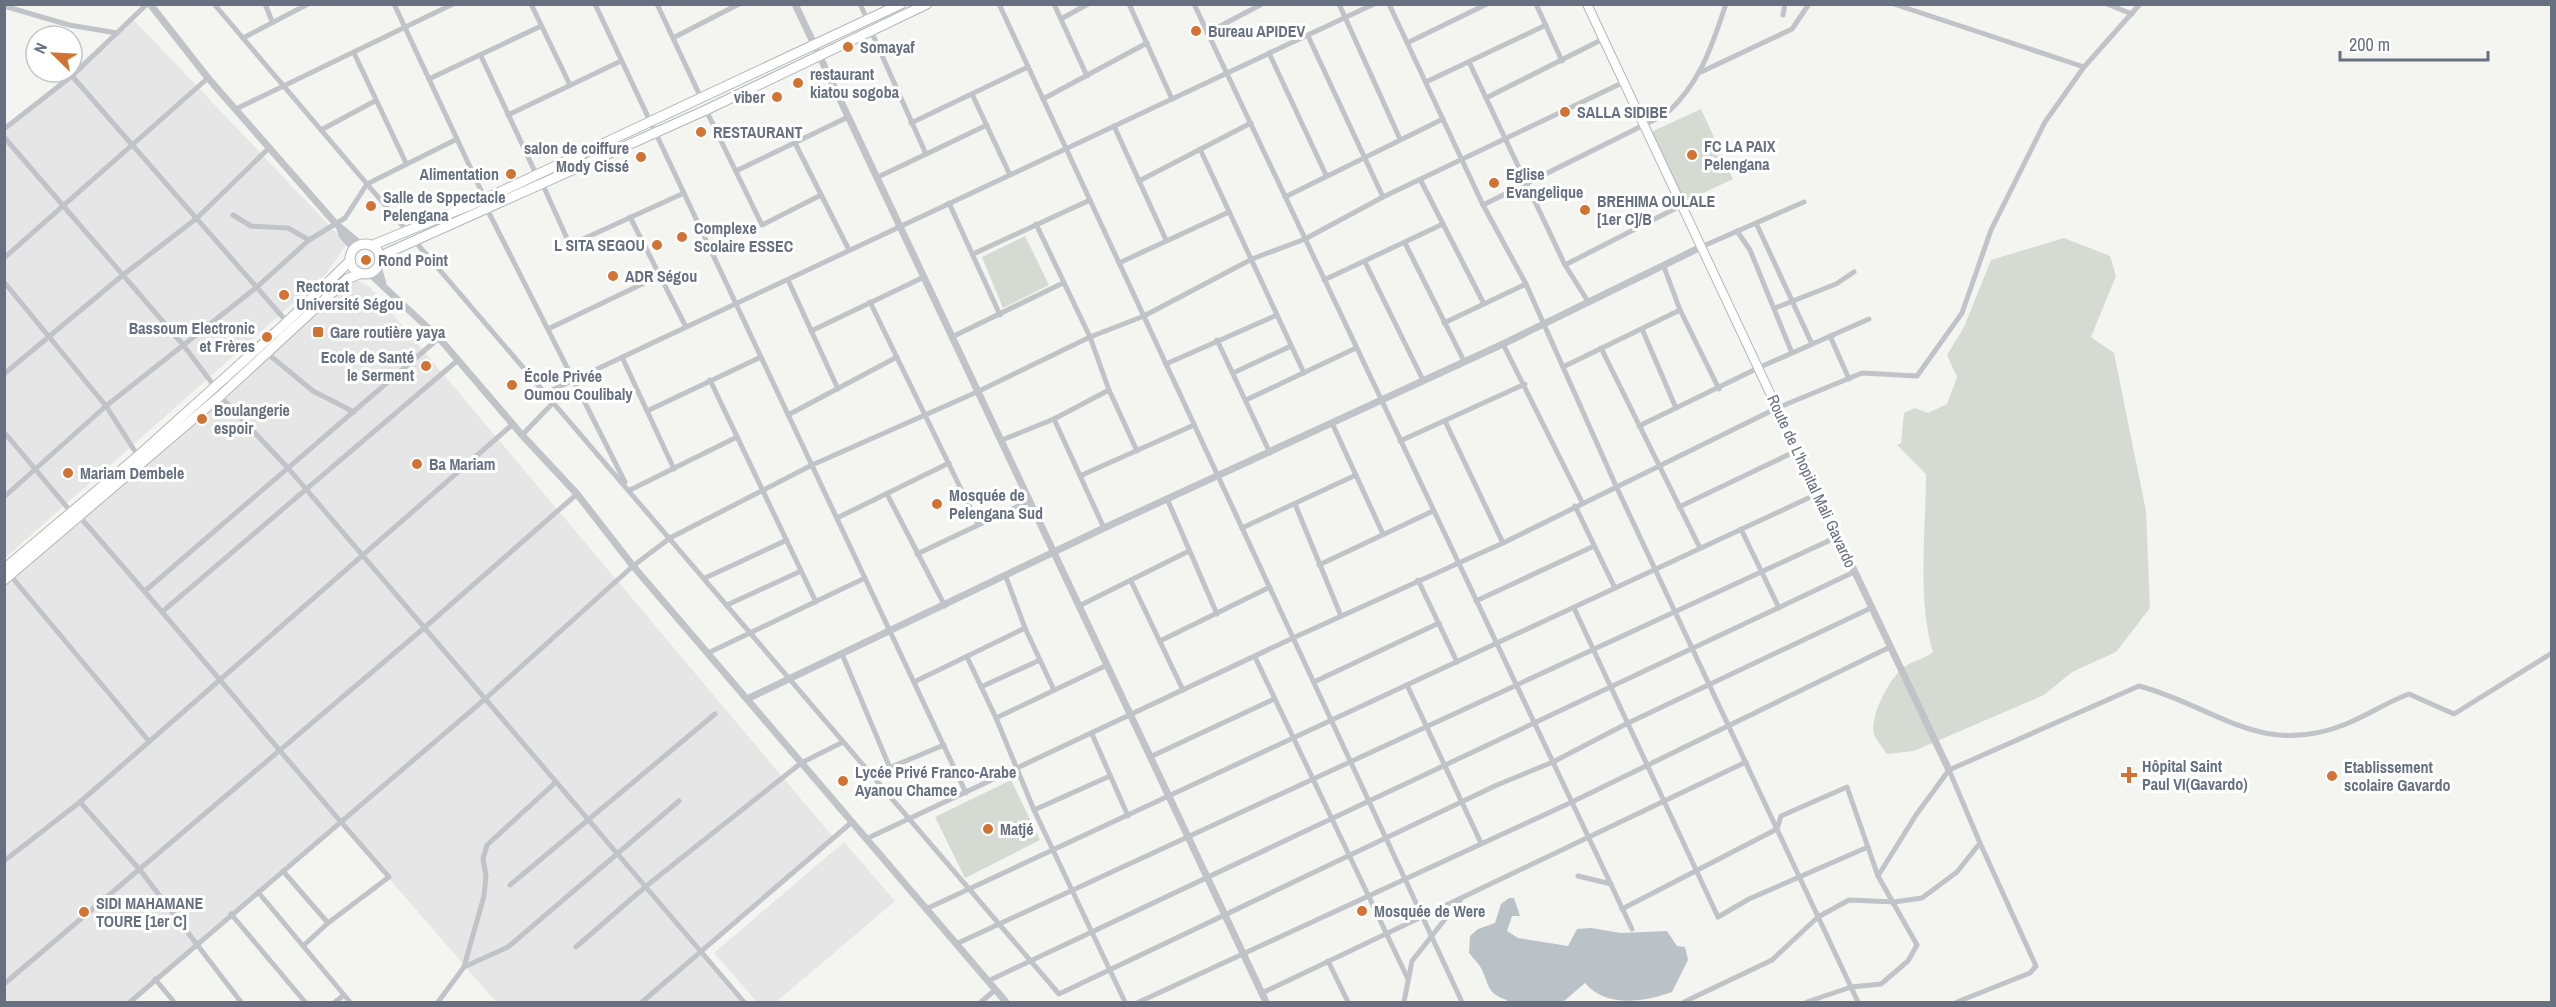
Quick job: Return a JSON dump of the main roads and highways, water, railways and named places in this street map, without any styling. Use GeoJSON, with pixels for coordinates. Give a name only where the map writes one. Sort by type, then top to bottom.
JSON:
{"type":"FeatureCollection","features":[{"type":"Feature","properties":{"kind":"highway"},"geometry":{"type":"LineString","coordinates":[[75,514],[287,322],[350,261],[356,246],[373,245],[411,236],[486,204],[901,4]]}},
{"type":"Feature","properties":{"kind":"highway"},"geometry":{"type":"LineString","coordinates":[[539,178],[655,133],[927,4]]}},
{"type":"Feature","properties":{"kind":"highway"},"geometry":{"type":"LineString","coordinates":[[6,571],[220,396],[347,279],[372,269],[387,253],[411,236]]}},
{"type":"Feature","properties":{"kind":"highway"},"geometry":{"type":"LineString","coordinates":[[372,269],[380,254],[373,245]]}},
{"type":"Feature","properties":{"kind":"highway"},"geometry":{"type":"LineString","coordinates":[[350,261],[372,269]]}},
{"type":"Feature","properties":{"kind":"main road","name":"Route de L'hopital Mali Gavardo"},"geometry":{"type":"LineString","coordinates":[[1587,4],[1777,408]]}},
{"type":"Feature","properties":{"kind":"place","name":"Bureau APIDEV"},"geometry":{"type":"Point","coordinates":[1196,31]}},
{"type":"Feature","properties":{"kind":"place","name":"Somayaf"},"geometry":{"type":"Point","coordinates":[848,47]}},
{"type":"Feature","properties":{"kind":"place","name":"restaurant kiatou sogoba"},"geometry":{"type":"Point","coordinates":[798,83]}},
{"type":"Feature","properties":{"kind":"place","name":"viber"},"geometry":{"type":"Point","coordinates":[777,97]}},
{"type":"Feature","properties":{"kind":"place","name":"SALLA SIDIBE"},"geometry":{"type":"Point","coordinates":[1565,112]}},
{"type":"Feature","properties":{"kind":"place","name":"RESTAURANT"},"geometry":{"type":"Point","coordinates":[701,132]}},
{"type":"Feature","properties":{"kind":"place","name":"FC LA PAIX Pelengana"},"geometry":{"type":"Point","coordinates":[1692,155]}},
{"type":"Feature","properties":{"kind":"place","name":"salon de coiffure Mody Cissé"},"geometry":{"type":"Point","coordinates":[641,157]}},
{"type":"Feature","properties":{"kind":"place","name":"Alimentation"},"geometry":{"type":"Point","coordinates":[511,174]}},
{"type":"Feature","properties":{"kind":"place","name":"Eglise Evangelique"},"geometry":{"type":"Point","coordinates":[1494,183]}},
{"type":"Feature","properties":{"kind":"place","name":"Salle de Sppectacle Pelengana"},"geometry":{"type":"Point","coordinates":[371,206]}},
{"type":"Feature","properties":{"kind":"place","name":"BREHIMA OULALE [1er C]/B"},"geometry":{"type":"Point","coordinates":[1585,210]}},
{"type":"Feature","properties":{"kind":"place","name":"Complexe Scolaire ESSEC"},"geometry":{"type":"Point","coordinates":[682,237]}},
{"type":"Feature","properties":{"kind":"place","name":"L SITA SEGOU"},"geometry":{"type":"Point","coordinates":[657,245]}},
{"type":"Feature","properties":{"kind":"place","name":"Rond Point"},"geometry":{"type":"Point","coordinates":[366,260]}},
{"type":"Feature","properties":{"kind":"place","name":"ADR Ségou"},"geometry":{"type":"Point","coordinates":[613,276]}},
{"type":"Feature","properties":{"kind":"place","name":"Rectorat Université Ségou"},"geometry":{"type":"Point","coordinates":[284,295]}},
{"type":"Feature","properties":{"kind":"place","name":"Gare routière yaya"},"geometry":{"type":"Point","coordinates":[318,332]}},
{"type":"Feature","properties":{"kind":"place","name":"Bassoum Electronic et Frères"},"geometry":{"type":"Point","coordinates":[267,337]}},
{"type":"Feature","properties":{"kind":"place","name":"Ecole de Santé le Serment"},"geometry":{"type":"Point","coordinates":[426,366]}},
{"type":"Feature","properties":{"kind":"place","name":"École Privée Oumou Coulibaly"},"geometry":{"type":"Point","coordinates":[512,385]}},
{"type":"Feature","properties":{"kind":"place","name":"Boulangerie espoir"},"geometry":{"type":"Point","coordinates":[202,419]}},
{"type":"Feature","properties":{"kind":"place","name":"Ba Mariam"},"geometry":{"type":"Point","coordinates":[417,464]}},
{"type":"Feature","properties":{"kind":"place","name":"Mariam Dembele"},"geometry":{"type":"Point","coordinates":[68,473]}},
{"type":"Feature","properties":{"kind":"place","name":"Mosquée de Pelengana Sud"},"geometry":{"type":"Point","coordinates":[937,504]}},
{"type":"Feature","properties":{"kind":"place","name":"Hôpital Saint Paul VI(Gavardo)"},"geometry":{"type":"Point","coordinates":[2129,775]}},
{"type":"Feature","properties":{"kind":"place","name":"Etablissement scolaire Gavardo"},"geometry":{"type":"Point","coordinates":[2332,776]}},
{"type":"Feature","properties":{"kind":"place","name":"Lycée Privé Franco-Arabe Ayanou Chamce"},"geometry":{"type":"Point","coordinates":[843,781]}},
{"type":"Feature","properties":{"kind":"place","name":"Matjé"},"geometry":{"type":"Point","coordinates":[988,829]}},
{"type":"Feature","properties":{"kind":"place","name":"Mosquée de Were"},"geometry":{"type":"Point","coordinates":[1362,911]}},
{"type":"Feature","properties":{"kind":"place","name":"SIDI MAHAMANE TOURE [1er C]"},"geometry":{"type":"Point","coordinates":[84,912]}}]}
